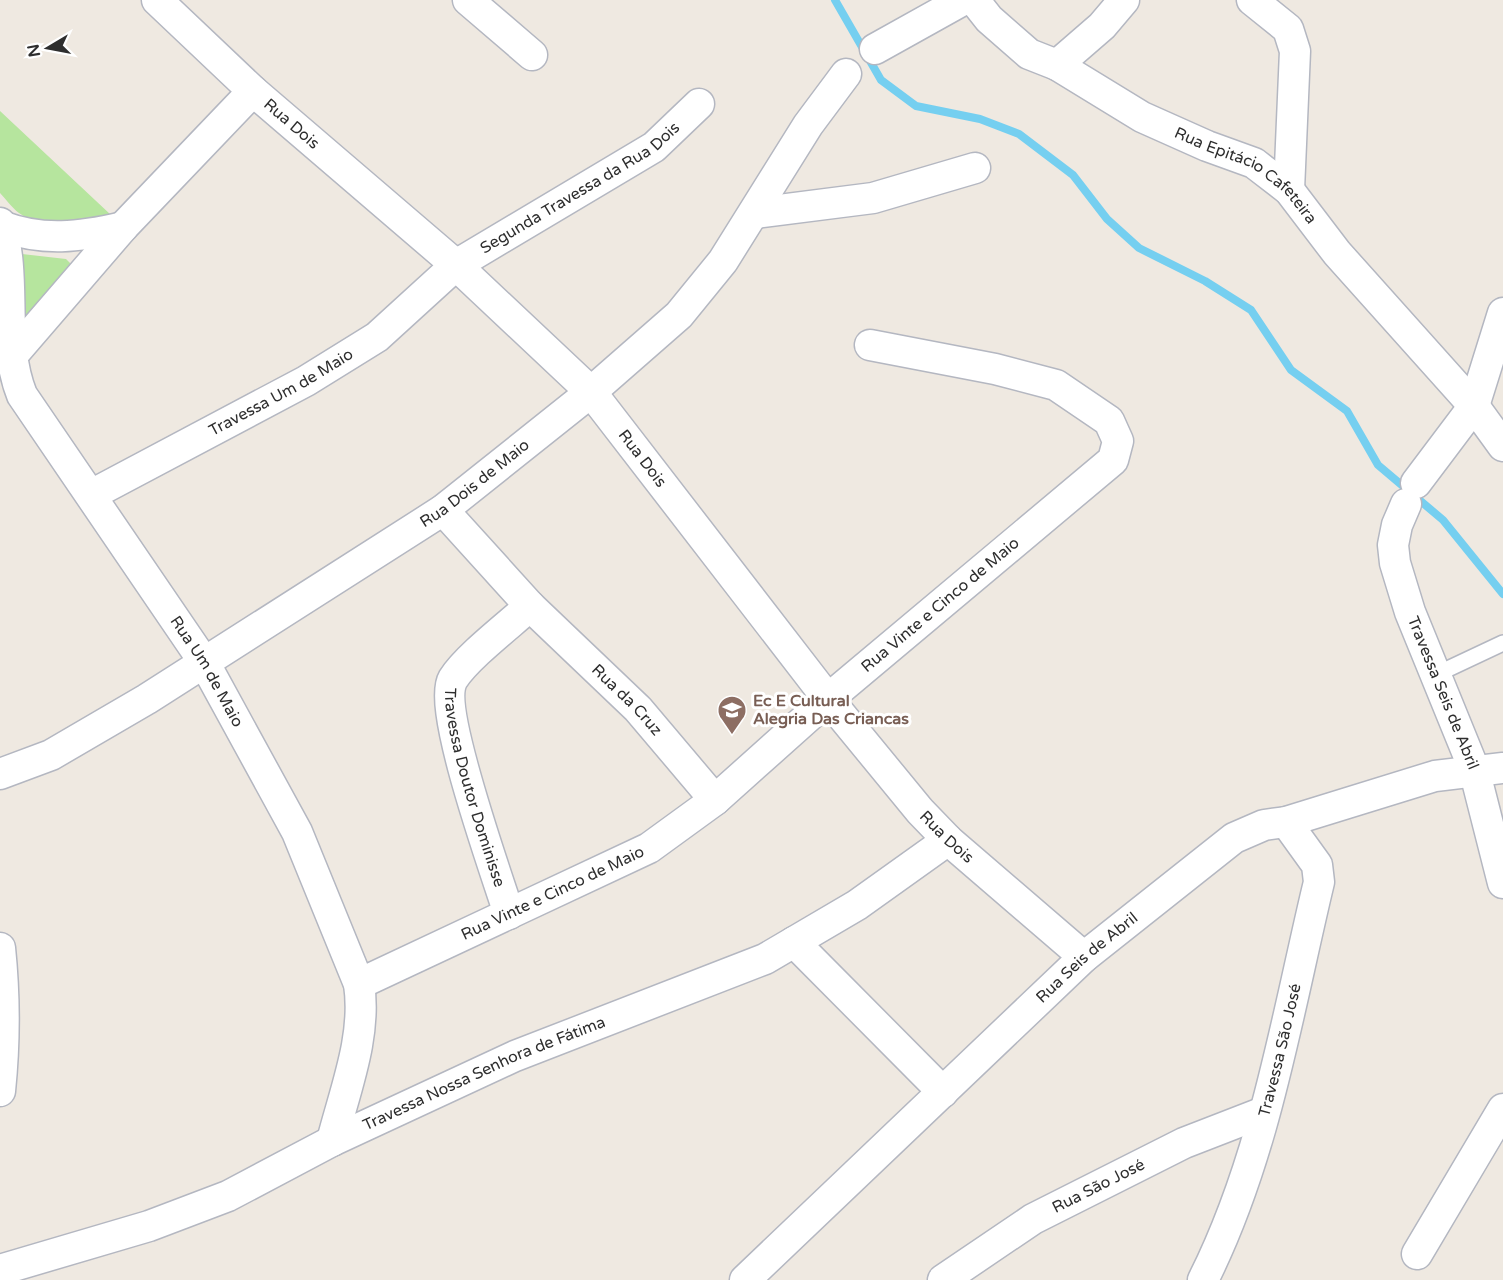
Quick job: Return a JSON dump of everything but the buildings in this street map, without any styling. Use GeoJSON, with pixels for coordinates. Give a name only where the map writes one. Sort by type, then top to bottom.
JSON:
{"type":"FeatureCollection","features":[{"type":"Feature","properties":{"kind":"street","name":"Rua Dois"},"geometry":{"type":"LineString","coordinates":[[157,0],[253,91],[456,265],[591,392],[828,699],[920,811],[948,840],[1084,957]]}},
{"type":"Feature","properties":{"kind":"street"},"geometry":{"type":"LineString","coordinates":[[468,0],[532,55]]}},
{"type":"Feature","properties":{"kind":"street"},"geometry":{"type":"LineString","coordinates":[[875,49],[963,0]]}},
{"type":"Feature","properties":{"kind":"street","name":"Rua Epitácio Cafeteira"},"geometry":{"type":"LineString","coordinates":[[974,0],[989,20],[1029,54],[1057,64],[1142,117],[1207,146],[1254,163],[1289,190],[1337,253],[1474,406],[1503,446]]}},
{"type":"Feature","properties":{"kind":"street"},"geometry":{"type":"LineString","coordinates":[[1057,64],[1102,26],[1124,0]]}},
{"type":"Feature","properties":{"kind":"street"},"geometry":{"type":"LineString","coordinates":[[1252,0],[1288,29],[1295,51],[1289,190]]}},
{"type":"Feature","properties":{"kind":"street","name":"Rua Dois de Maio"},"geometry":{"type":"LineString","coordinates":[[0,774],[51,755],[204,662],[443,510],[591,392],[679,315],[723,261],[756,213],[808,125],[846,74]]}},
{"type":"Feature","properties":{"kind":"street"},"geometry":{"type":"LineString","coordinates":[[9,376],[123,227],[253,91]]}},
{"type":"Feature","properties":{"kind":"street","name":"Segunda Travessa da Rua Dois"},"geometry":{"type":"LineString","coordinates":[[456,265],[654,147],[699,104]]}},
{"type":"Feature","properties":{"kind":"street"},"geometry":{"type":"LineString","coordinates":[[756,213],[873,198],[975,168]]}},
{"type":"Feature","properties":{"kind":"street"},"geometry":{"type":"LineString","coordinates":[[1,224],[27,234],[59,238],[123,227]]}},
{"type":"Feature","properties":{"kind":"street","name":"Rua Um de Maio"},"geometry":{"type":"LineString","coordinates":[[1,224],[8,281],[9,376],[204,662],[297,832],[359,984],[362,1006],[361,1028],[332,1140]]}},
{"type":"Feature","properties":{"kind":"street","name":"Travessa Um de Maio"},"geometry":{"type":"LineString","coordinates":[[91,495],[306,381],[367,343],[456,265]]}},
{"type":"Feature","properties":{"kind":"street","name":"Travessa Seis de Abril"},"geometry":{"type":"LineString","coordinates":[[1503,313],[1474,406],[1411,494],[1397,525],[1393,545],[1395,563],[1410,612],[1474,770],[1503,882]]}},
{"type":"Feature","properties":{"kind":"street","name":"Rua Vinte e Cinco de Maio"},"geometry":{"type":"LineString","coordinates":[[359,984],[649,848],[716,800],[828,699],[1113,460],[1118,441],[1109,421],[1056,385],[994,369],[870,345]]}},
{"type":"Feature","properties":{"kind":"street"},"geometry":{"type":"LineString","coordinates":[[443,510],[530,606]]}},
{"type":"Feature","properties":{"kind":"street","name":"Rua da Cruz"},"geometry":{"type":"LineString","coordinates":[[530,606],[638,709],[716,800]]}},
{"type":"Feature","properties":{"kind":"street","name":"Travessa Doutor Dominisse"},"geometry":{"type":"LineString","coordinates":[[509,914],[455,738],[450,699],[452,681],[462,669],[530,606]]}},
{"type":"Feature","properties":{"kind":"street","name":"Rua Seis de Abril"},"geometry":{"type":"LineString","coordinates":[[745,1280],[1084,957],[1234,838],[1264,825],[1286,822],[1435,776],[1503,768]]}},
{"type":"Feature","properties":{"kind":"street","name":"Travessa São José"},"geometry":{"type":"LineString","coordinates":[[1203,1280],[1221,1243],[1264,1112],[1319,882],[1317,865],[1286,822]]}},
{"type":"Feature","properties":{"kind":"street","name":"Travessa Nossa Senhora de Fátima"},"geometry":{"type":"LineString","coordinates":[[0,1270],[149,1226],[228,1196],[332,1140],[515,1056],[765,958],[857,905],[948,840]]}},
{"type":"Feature","properties":{"kind":"street"},"geometry":{"type":"LineString","coordinates":[[794,942],[943,1092]]}},
{"type":"Feature","properties":{"kind":"street"},"geometry":{"type":"LineString","coordinates":[[0,948],[4,987],[5,1043],[0,1091]]}},
{"type":"Feature","properties":{"kind":"street"},"geometry":{"type":"LineString","coordinates":[[1417,1254],[1503,1109]]}},
{"type":"Feature","properties":{"kind":"street","name":"Rua São José"},"geometry":{"type":"LineString","coordinates":[[943,1280],[1033,1219],[1184,1143],[1264,1112]]}},
{"type":"Feature","properties":{"kind":"lane"},"geometry":{"type":"LineString","coordinates":[[1435,675],[1503,643]]}},
{"type":"Feature","properties":{"kind":"green space"},"geometry":{"type":"Polygon","coordinates":[[[0,111],[111,215],[76,222],[52,223],[40,222],[16,211],[0,193],[0,111]]]}},
{"type":"Feature","properties":{"kind":"green space"},"geometry":{"type":"Polygon","coordinates":[[[22,254],[66,259],[72,265],[32,322],[19,322],[16,258],[22,254]]]}},
{"type":"Feature","properties":{"kind":"waterway"},"geometry":{"type":"LineString","coordinates":[[835,0],[881,80],[916,106],[980,119],[1019,134],[1073,175],[1107,219],[1139,248],[1205,281],[1251,310],[1291,370],[1347,411],[1378,465],[1443,520],[1503,594]]}},
{"type":"Feature","properties":{"kind":"place","name":"Ec E Cultural Alegria Das Criancas"},"geometry":{"type":"Point","coordinates":[732,736]}}]}
